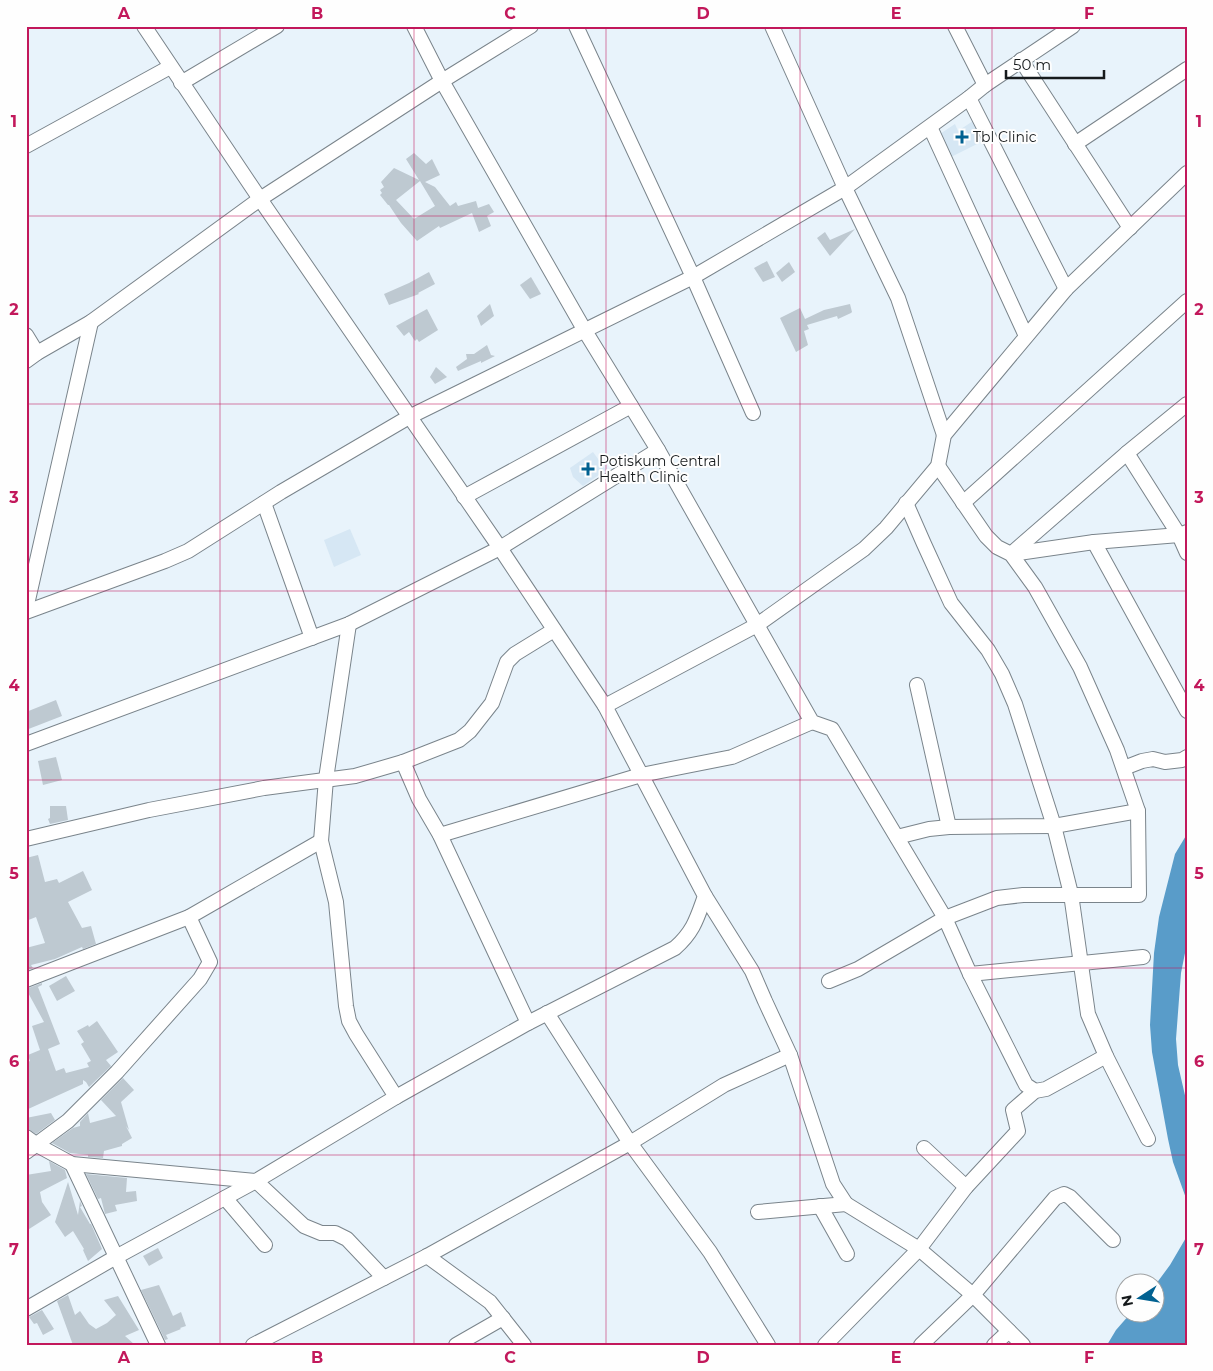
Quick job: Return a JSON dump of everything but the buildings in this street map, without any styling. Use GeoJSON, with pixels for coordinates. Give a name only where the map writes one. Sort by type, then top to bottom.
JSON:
{"type":"FeatureCollection","features":[{"type":"Feature","properties":{"kind":"street"},"geometry":{"type":"LineString","coordinates":[[144,26],[409,418],[500,548],[605,706],[705,896],[752,972],[790,1056],[833,1184],[846,1204],[919,1249],[973,1295],[1023,1345]]}},
{"type":"Feature","properties":{"kind":"street"},"geometry":{"type":"LineString","coordinates":[[181,83],[277,26]]}},
{"type":"Feature","properties":{"kind":"street"},"geometry":{"type":"LineString","coordinates":[[414,26],[442,81],[585,331],[658,450],[812,722],[832,729],[945,918],[970,974],[1026,1085],[1035,1091]]}},
{"type":"Feature","properties":{"kind":"street"},"geometry":{"type":"LineString","coordinates":[[26,335],[32,357],[91,322],[260,199],[442,81],[531,26]]}},
{"type":"Feature","properties":{"kind":"street"},"geometry":{"type":"LineString","coordinates":[[576,26],[693,277],[753,412]]}},
{"type":"Feature","properties":{"kind":"street"},"geometry":{"type":"LineString","coordinates":[[772,26],[845,188],[898,298],[944,435]]}},
{"type":"Feature","properties":{"kind":"street"},"geometry":{"type":"LineString","coordinates":[[955,26],[984,85]]}},
{"type":"Feature","properties":{"kind":"street"},"geometry":{"type":"LineString","coordinates":[[26,610],[165,561],[188,551],[264,503],[409,418],[693,277],[845,188],[930,127],[984,85],[1074,26]]}},
{"type":"Feature","properties":{"kind":"street"},"geometry":{"type":"LineString","coordinates":[[1021,60],[1130,228]]}},
{"type":"Feature","properties":{"kind":"street"},"geometry":{"type":"LineString","coordinates":[[26,146],[170,67]]}},
{"type":"Feature","properties":{"kind":"street"},"geometry":{"type":"LineString","coordinates":[[1075,144],[1187,69]]}},
{"type":"Feature","properties":{"kind":"street"},"geometry":{"type":"LineString","coordinates":[[969,98],[1066,289]]}},
{"type":"Feature","properties":{"kind":"street"},"geometry":{"type":"LineString","coordinates":[[930,127],[1026,336]]}},
{"type":"Feature","properties":{"kind":"street"},"geometry":{"type":"LineString","coordinates":[[605,706],[757,625],[864,549],[886,528],[938,466],[944,435],[1066,289],[1187,173]]}},
{"type":"Feature","properties":{"kind":"street"},"geometry":{"type":"LineString","coordinates":[[963,503],[1187,301]]}},
{"type":"Feature","properties":{"kind":"street"},"geometry":{"type":"LineString","coordinates":[[26,610],[91,322]]}},
{"type":"Feature","properties":{"kind":"street"},"geometry":{"type":"LineString","coordinates":[[1011,554],[1127,453],[1187,404]]}},
{"type":"Feature","properties":{"kind":"street"},"geometry":{"type":"LineString","coordinates":[[464,496],[631,406]]}},
{"type":"Feature","properties":{"kind":"street"},"geometry":{"type":"LineString","coordinates":[[26,744],[350,624],[500,548],[658,450]]}},
{"type":"Feature","properties":{"kind":"street"},"geometry":{"type":"LineString","coordinates":[[1127,453],[1183,534],[1187,552]]}},
{"type":"Feature","properties":{"kind":"street"},"geometry":{"type":"LineString","coordinates":[[829,981],[858,969],[945,918],[997,898],[1023,895],[1139,895],[1138,811],[1117,750],[1080,667],[1034,587],[1011,554],[996,547],[986,536],[938,466]]}},
{"type":"Feature","properties":{"kind":"street"},"geometry":{"type":"LineString","coordinates":[[264,503],[312,638]]}},
{"type":"Feature","properties":{"kind":"street"},"geometry":{"type":"LineString","coordinates":[[906,503],[952,603],[988,650],[1002,674],[1015,704],[1054,826],[1071,894],[1088,1014],[1106,1056],[1148,1138]]}},
{"type":"Feature","properties":{"kind":"street"},"geometry":{"type":"LineString","coordinates":[[1011,554],[1094,542],[1183,534]]}},
{"type":"Feature","properties":{"kind":"street"},"geometry":{"type":"LineString","coordinates":[[1094,542],[1187,711]]}},
{"type":"Feature","properties":{"kind":"street"},"geometry":{"type":"LineString","coordinates":[[350,624],[326,779],[321,841],[336,902],[346,1006],[350,1022],[396,1097]]}},
{"type":"Feature","properties":{"kind":"street"},"geometry":{"type":"LineString","coordinates":[[26,839],[149,810],[264,788],[355,776],[403,762],[459,740],[470,731],[492,703],[507,662],[515,654],[554,630]]}},
{"type":"Feature","properties":{"kind":"street"},"geometry":{"type":"LineString","coordinates":[[917,685],[948,827]]}},
{"type":"Feature","properties":{"kind":"street"},"geometry":{"type":"LineString","coordinates":[[440,835],[641,775],[732,757],[812,722]]}},
{"type":"Feature","properties":{"kind":"street"},"geometry":{"type":"LineString","coordinates":[[1124,768],[1153,759],[1165,762],[1182,760],[1187,757]]}},
{"type":"Feature","properties":{"kind":"street"},"geometry":{"type":"LineString","coordinates":[[403,762],[419,799],[440,835],[528,1023]]}},
{"type":"Feature","properties":{"kind":"street"},"geometry":{"type":"LineString","coordinates":[[896,836],[948,827],[1054,826],[1138,811]]}},
{"type":"Feature","properties":{"kind":"street"},"geometry":{"type":"LineString","coordinates":[[26,980],[189,917],[321,841]]}},
{"type":"Feature","properties":{"kind":"street"},"geometry":{"type":"LineString","coordinates":[[26,1309],[116,1257],[256,1181],[396,1097],[528,1023],[676,948],[696,923],[705,896]]}},
{"type":"Feature","properties":{"kind":"street"},"geometry":{"type":"LineString","coordinates":[[30,1145],[68,1121],[117,1072],[200,978],[210,962],[189,917]]}},
{"type":"Feature","properties":{"kind":"street"},"geometry":{"type":"LineString","coordinates":[[970,974],[1143,957]]}},
{"type":"Feature","properties":{"kind":"street"},"geometry":{"type":"LineString","coordinates":[[547,1013],[630,1143],[710,1252],[768,1345]]}},
{"type":"Feature","properties":{"kind":"street"},"geometry":{"type":"LineString","coordinates":[[254,1345],[428,1256],[630,1143],[724,1086],[790,1056]]}},
{"type":"Feature","properties":{"kind":"street"},"geometry":{"type":"LineString","coordinates":[[825,1345],[919,1249],[966,1187],[1018,1130],[1013,1110],[1035,1091],[1046,1089],[1106,1056]]}},
{"type":"Feature","properties":{"kind":"street"},"geometry":{"type":"LineString","coordinates":[[30,1145],[72,1164],[256,1181],[304,1226],[321,1233],[335,1233],[348,1239],[384,1278]]}},
{"type":"Feature","properties":{"kind":"street"},"geometry":{"type":"LineString","coordinates":[[924,1148],[966,1187]]}},
{"type":"Feature","properties":{"kind":"street"},"geometry":{"type":"LineString","coordinates":[[72,1164],[158,1345]]}},
{"type":"Feature","properties":{"kind":"street"},"geometry":{"type":"LineString","coordinates":[[921,1345],[973,1295],[1056,1198],[1064,1194],[1070,1197],[1114,1240]]}},
{"type":"Feature","properties":{"kind":"street"},"geometry":{"type":"LineString","coordinates":[[225,1198],[265,1245]]}},
{"type":"Feature","properties":{"kind":"street"},"geometry":{"type":"LineString","coordinates":[[758,1212],[846,1204]]}},
{"type":"Feature","properties":{"kind":"street"},"geometry":{"type":"LineString","coordinates":[[820,1206],[847,1254]]}},
{"type":"Feature","properties":{"kind":"street"},"geometry":{"type":"LineString","coordinates":[[428,1256],[486,1299],[524,1345]]}},
{"type":"Feature","properties":{"kind":"street"},"geometry":{"type":"LineString","coordinates":[[456,1345],[503,1318]]}},
{"type":"Feature","properties":{"kind":"street"},"geometry":{"type":"LineString","coordinates":[[994,1345],[1009,1331]]}},
{"type":"Feature","properties":{"kind":"shaded area","name":"Tbl Clinic"},"geometry":{"type":"Polygon","coordinates":[[[973,121],[985,140],[951,157],[940,134],[955,124],[958,131],[973,121]]]}},
{"type":"Feature","properties":{"kind":"shaded area","name":"Potiskum Central Health Clinic"},"geometry":{"type":"Polygon","coordinates":[[[593,452],[606,470],[583,486],[573,477],[570,468],[593,452]]]}},
{"type":"Feature","properties":{"kind":"shaded area"},"geometry":{"type":"Polygon","coordinates":[[[350,529],[361,555],[334,567],[324,540],[350,529]]]}},
{"type":"Feature","properties":{"kind":"water"},"geometry":{"type":"Polygon","coordinates":[[[1187,834],[1187,943],[1181,973],[1176,1039],[1178,1065],[1187,1104],[1187,1201],[1173,1162],[1168,1139],[1152,1052],[1150,1025],[1154,953],[1159,917],[1175,854],[1187,834]]]}},
{"type":"Feature","properties":{"kind":"water"},"geometry":{"type":"Polygon","coordinates":[[[1187,1236],[1187,1345],[1107,1345],[1121,1324],[1166,1324],[1166,1274],[1163,1274],[1187,1236]]]}},
{"type":"Feature","properties":{"kind":"place","name":"Tbl Clinic"},"geometry":{"type":"Point","coordinates":[962,137]}},
{"type":"Feature","properties":{"kind":"place","name":"Potiskum Central Health Clinic"},"geometry":{"type":"Point","coordinates":[588,469]}}]}
